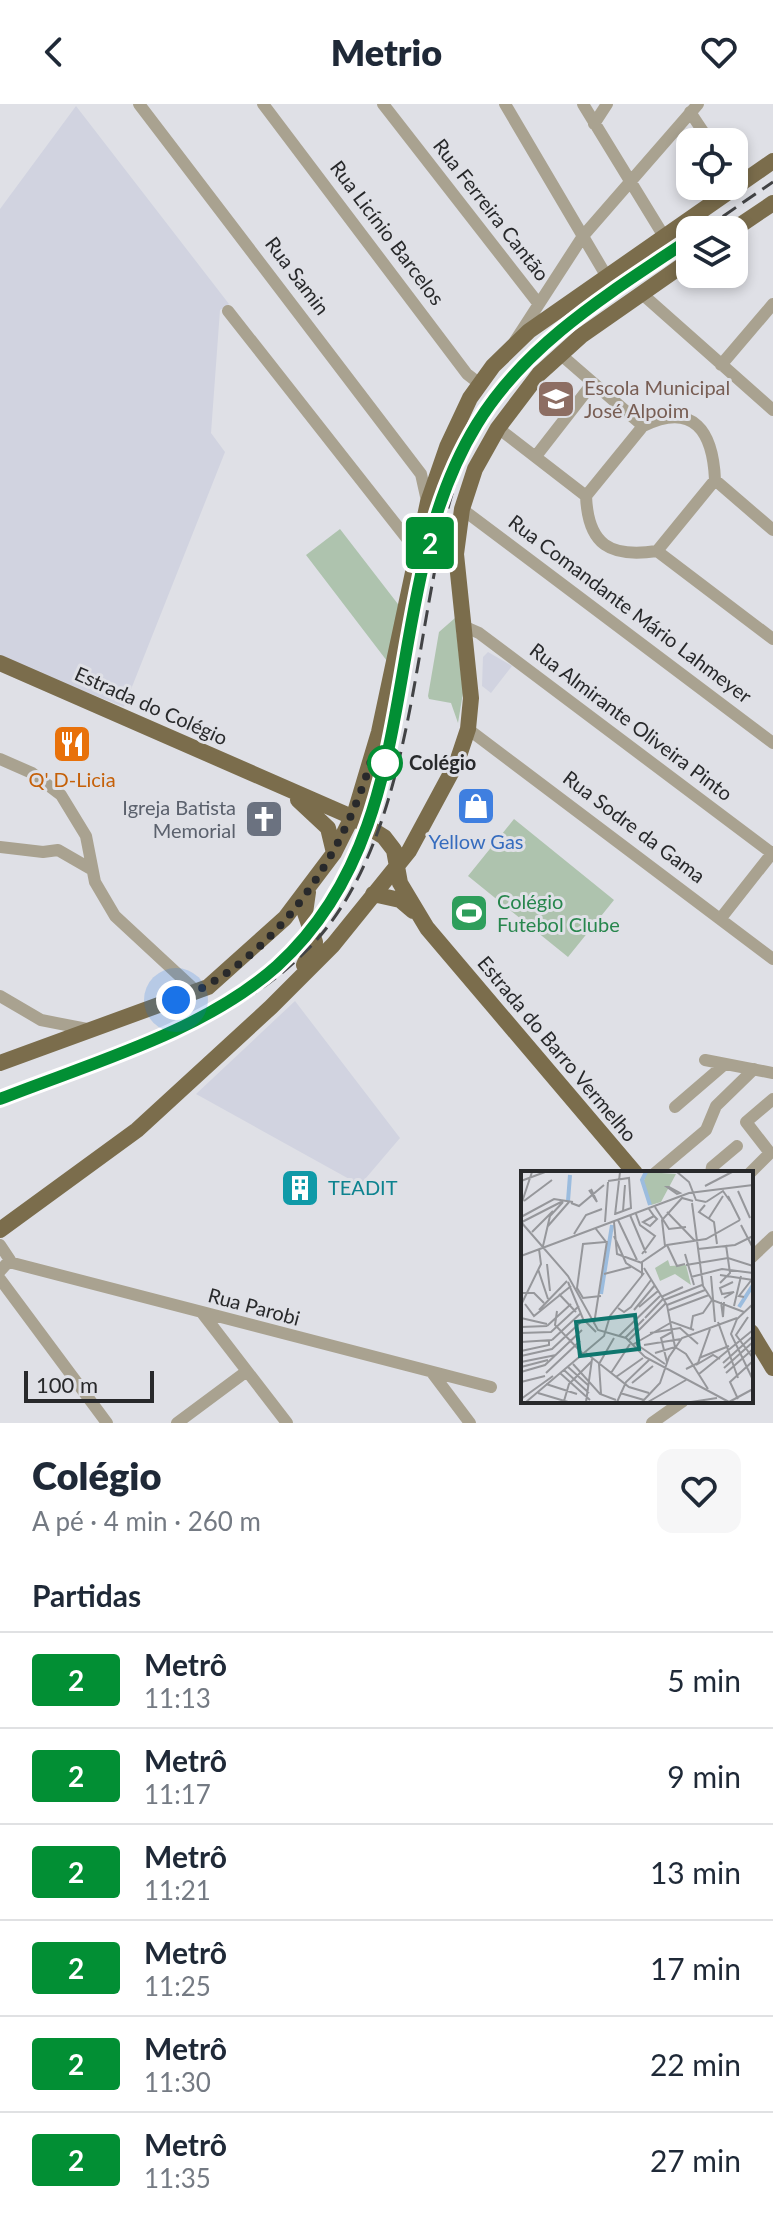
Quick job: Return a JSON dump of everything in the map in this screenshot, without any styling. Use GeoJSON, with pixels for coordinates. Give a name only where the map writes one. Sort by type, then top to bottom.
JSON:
{"type":"FeatureCollection","features":[{"type":"Feature","properties":{"kind":"main road"},"geometry":{"type":"LineString","coordinates":[[748,175],[773,161]]}},
{"type":"Feature","properties":{"kind":"main road"},"geometry":{"type":"LineString","coordinates":[[259,945],[309,890],[334,853],[352,817],[365,782],[428,502],[460,417],[480,384],[514,344],[665,238],[713,200]]}},
{"type":"Feature","properties":{"kind":"main road"},"geometry":{"type":"LineString","coordinates":[[748,220],[773,203]]}},
{"type":"Feature","properties":{"kind":"main road"},"geometry":{"type":"LineString","coordinates":[[0,1230],[137,1130],[296,984],[409,851],[463,749],[468,729],[471,698],[456,554],[462,509],[475,469],[498,428],[530,385],[560,354],[676,269]]}},
{"type":"Feature","properties":{"kind":"main road","name":"Estrada do Colégio"},"geometry":{"type":"LineString","coordinates":[[0,663],[112,709],[284,790],[352,817],[384,837],[394,850],[397,864]]}},
{"type":"Feature","properties":{"kind":"main road"},"geometry":{"type":"LineString","coordinates":[[312,800],[342,799],[365,782]]}},
{"type":"Feature","properties":{"kind":"main road","name":"Estrada do Colégio"},"geometry":{"type":"LineString","coordinates":[[284,790],[321,820],[333,837],[334,853]]}},
{"type":"Feature","properties":{"kind":"main road","name":"Estrada do Barro Vermelho"},"geometry":{"type":"LineString","coordinates":[[397,864],[400,883],[418,914],[633,1171]]}},
{"type":"Feature","properties":{"kind":"main road"},"geometry":{"type":"LineString","coordinates":[[216,1055],[245,1018],[307,962],[314,949],[313,929],[304,907],[309,890]]}},
{"type":"Feature","properties":{"kind":"main road","name":"Estrada do Barro Vermelho"},"geometry":{"type":"LineString","coordinates":[[373,894],[400,900],[418,914]]}},
{"type":"Feature","properties":{"kind":"main road"},"geometry":{"type":"LineString","coordinates":[[0,1063],[197,992],[221,979],[290,921],[304,922],[313,929],[334,931],[349,924]]}},
{"type":"Feature","properties":{"kind":"main road"},"geometry":{"type":"LineString","coordinates":[[753,1341],[773,1368]]}},
{"type":"Feature","properties":{"kind":"street","name":"Rua Samin"},"geometry":{"type":"LineString","coordinates":[[139,104],[421,474],[428,502]]}},
{"type":"Feature","properties":{"kind":"street","name":"Rua Licínio Barcelos"},"geometry":{"type":"LineString","coordinates":[[263,104],[467,374],[480,384]]}},
{"type":"Feature","properties":{"kind":"street","name":"Rua Ferreira Cantão"},"geometry":{"type":"LineString","coordinates":[[383,104],[538,303],[514,344]]}},
{"type":"Feature","properties":{"kind":"street"},"geometry":{"type":"LineString","coordinates":[[505,104],[607,277]]}},
{"type":"Feature","properties":{"kind":"street"},"geometry":{"type":"LineString","coordinates":[[583,104],[665,238]]}},
{"type":"Feature","properties":{"kind":"street"},"geometry":{"type":"LineString","coordinates":[[594,124],[607,104]]}},
{"type":"Feature","properties":{"kind":"street"},"geometry":{"type":"LineString","coordinates":[[538,303],[583,236],[694,108],[703,128]]}},
{"type":"Feature","properties":{"kind":"street"},"geometry":{"type":"LineString","coordinates":[[641,293],[773,410]]}},
{"type":"Feature","properties":{"kind":"street"},"geometry":{"type":"LineString","coordinates":[[721,365],[773,304]]}},
{"type":"Feature","properties":{"kind":"street"},"geometry":{"type":"LineString","coordinates":[[228,311],[416,550]]}},
{"type":"Feature","properties":{"kind":"street"},"geometry":{"type":"LineString","coordinates":[[560,354],[643,426]]}},
{"type":"Feature","properties":{"kind":"street"},"geometry":{"type":"LineString","coordinates":[[536,456],[592,384]]}},
{"type":"Feature","properties":{"kind":"street"},"geometry":{"type":"LineString","coordinates":[[773,530],[715,480],[710,438],[699,426],[677,417],[661,417],[643,426],[586,496],[587,517],[598,540],[626,554],[657,551],[773,639]]}},
{"type":"Feature","properties":{"kind":"street"},"geometry":{"type":"LineString","coordinates":[[498,428],[586,496]]}},
{"type":"Feature","properties":{"kind":"street"},"geometry":{"type":"LineString","coordinates":[[421,474],[438,471]]}},
{"type":"Feature","properties":{"kind":"street"},"geometry":{"type":"LineString","coordinates":[[657,551],[715,480]]}},
{"type":"Feature","properties":{"kind":"street","name":"Rua Comandante Mário Lahmeyer"},"geometry":{"type":"LineString","coordinates":[[462,509],[773,743]]}},
{"type":"Feature","properties":{"kind":"street","name":"Rua Almirante Oliveira Pinto"},"geometry":{"type":"LineString","coordinates":[[463,626],[479,633],[773,853]]}},
{"type":"Feature","properties":{"kind":"street","name":"Rua Sodre da Gama"},"geometry":{"type":"LineString","coordinates":[[468,729],[773,959]]}},
{"type":"Feature","properties":{"kind":"street"},"geometry":{"type":"LineString","coordinates":[[2,765],[32,773],[61,795],[86,836],[91,869],[115,916],[197,992]]}},
{"type":"Feature","properties":{"kind":"street"},"geometry":{"type":"LineString","coordinates":[[0,847],[43,852],[58,850],[91,869]]}},
{"type":"Feature","properties":{"kind":"street"},"geometry":{"type":"LineString","coordinates":[[721,918],[773,853]]}},
{"type":"Feature","properties":{"kind":"street"},"geometry":{"type":"LineString","coordinates":[[0,996],[41,1020],[94,1029]]}},
{"type":"Feature","properties":{"kind":"street"},"geometry":{"type":"LineString","coordinates":[[705,1060],[773,1073]]}},
{"type":"Feature","properties":{"kind":"street"},"geometry":{"type":"LineString","coordinates":[[675,1107],[725,1064]]}},
{"type":"Feature","properties":{"kind":"street"},"geometry":{"type":"LineString","coordinates":[[657,1171],[706,1130],[716,1106],[754,1069]]}},
{"type":"Feature","properties":{"kind":"street"},"geometry":{"type":"LineString","coordinates":[[752,1171],[770,1153],[746,1122],[773,1099]]}},
{"type":"Feature","properties":{"kind":"street"},"geometry":{"type":"LineString","coordinates":[[711,1171],[712,1167],[737,1146]]}},
{"type":"Feature","properties":{"kind":"street"},"geometry":{"type":"LineString","coordinates":[[753,1256],[773,1237]]}},
{"type":"Feature","properties":{"kind":"street"},"geometry":{"type":"LineString","coordinates":[[0,1245],[6,1264]]}},
{"type":"Feature","properties":{"kind":"street","name":"Rua Parobi"},"geometry":{"type":"LineString","coordinates":[[6,1264],[491,1387]]}},
{"type":"Feature","properties":{"kind":"street"},"geometry":{"type":"LineString","coordinates":[[0,1279],[107,1423]]}},
{"type":"Feature","properties":{"kind":"street"},"geometry":{"type":"LineString","coordinates":[[203,1314],[287,1423]]}},
{"type":"Feature","properties":{"kind":"street"},"geometry":{"type":"LineString","coordinates":[[177,1423],[247,1371]]}},
{"type":"Feature","properties":{"kind":"street"},"geometry":{"type":"LineString","coordinates":[[433,1374],[470,1423]]}},
{"type":"Feature","properties":{"kind":"street"},"geometry":{"type":"LineString","coordinates":[[652,1423],[680,1403]]}},
{"type":"Feature","properties":{"kind":"shaded area"},"geometry":{"type":"Polygon","coordinates":[[[76,106],[229,304],[220,310],[211,433],[225,452],[124,707],[0,658],[0,209],[76,106]]]}},
{"type":"Feature","properties":{"kind":"shaded area"},"geometry":{"type":"Polygon","coordinates":[[[488,652],[512,666],[491,693],[482,686],[483,657],[488,652]]]}},
{"type":"Feature","properties":{"kind":"shaded area"},"geometry":{"type":"Polygon","coordinates":[[[295,1001],[400,1138],[360,1185],[196,1094],[295,1001]]]}},
{"type":"Feature","properties":{"kind":"green space"},"geometry":{"type":"Polygon","coordinates":[[[340,529],[401,608],[387,661],[306,555],[340,529]]]}},
{"type":"Feature","properties":{"kind":"green space"},"geometry":{"type":"Polygon","coordinates":[[[455,618],[463,693],[458,723],[451,703],[429,699],[428,696],[439,632],[455,618]]]}},
{"type":"Feature","properties":{"kind":"green space"},"geometry":{"type":"Polygon","coordinates":[[[514,819],[614,900],[568,957],[468,876],[514,819]]]}},
{"type":"Feature","properties":{"kind":"railway"},"geometry":{"type":"LineString","coordinates":[[723,216],[773,182]]}},
{"type":"Feature","properties":{"kind":"railway"},"geometry":{"type":"LineString","coordinates":[[0,1103],[162,1042],[239,1003],[274,979],[306,951],[336,915],[361,873],[395,777],[445,519],[456,480],[472,443],[502,396],[549,346],[604,303],[676,254]]}},
{"type":"Feature","properties":{"kind":"railway"},"geometry":{"type":"LineString","coordinates":[[337,892],[376,804]]}},
{"type":"Feature","properties":{"kind":"metro line","name":"2"},"geometry":{"type":"LineString","coordinates":[[0,1099],[209,1013],[259,981],[300,942],[343,883],[375,808],[427,553],[443,498],[466,442],[491,403],[537,351],[580,315],[676,249]]}},
{"type":"Feature","properties":{"kind":"place","name":"Escola Municipal José Alpoim"},"geometry":{"type":"Point","coordinates":[556,399]}},
{"type":"Feature","properties":{"kind":"place","name":"Q' D-Licia"},"geometry":{"type":"Point","coordinates":[72,744]}},
{"type":"Feature","properties":{"kind":"place","name":"Colégio"},"geometry":{"type":"Point","coordinates":[385,763]}},
{"type":"Feature","properties":{"kind":"place","name":"Yellow Gas"},"geometry":{"type":"Point","coordinates":[476,806]}},
{"type":"Feature","properties":{"kind":"place","name":"Igreja Batista Memorial"},"geometry":{"type":"Point","coordinates":[264,819]}},
{"type":"Feature","properties":{"kind":"place","name":"Colégio Futebol Clube"},"geometry":{"type":"Point","coordinates":[469,913]}},
{"type":"Feature","properties":{"kind":"place","name":"TEADIT"},"geometry":{"type":"Point","coordinates":[300,1188]}},
{"type":"Feature","properties":{"kind":"route"},"geometry":{"type":"LineString","coordinates":[[176,1000],[221,979],[285,918],[309,890],[345,835],[372,757],[385,763]]}}]}
